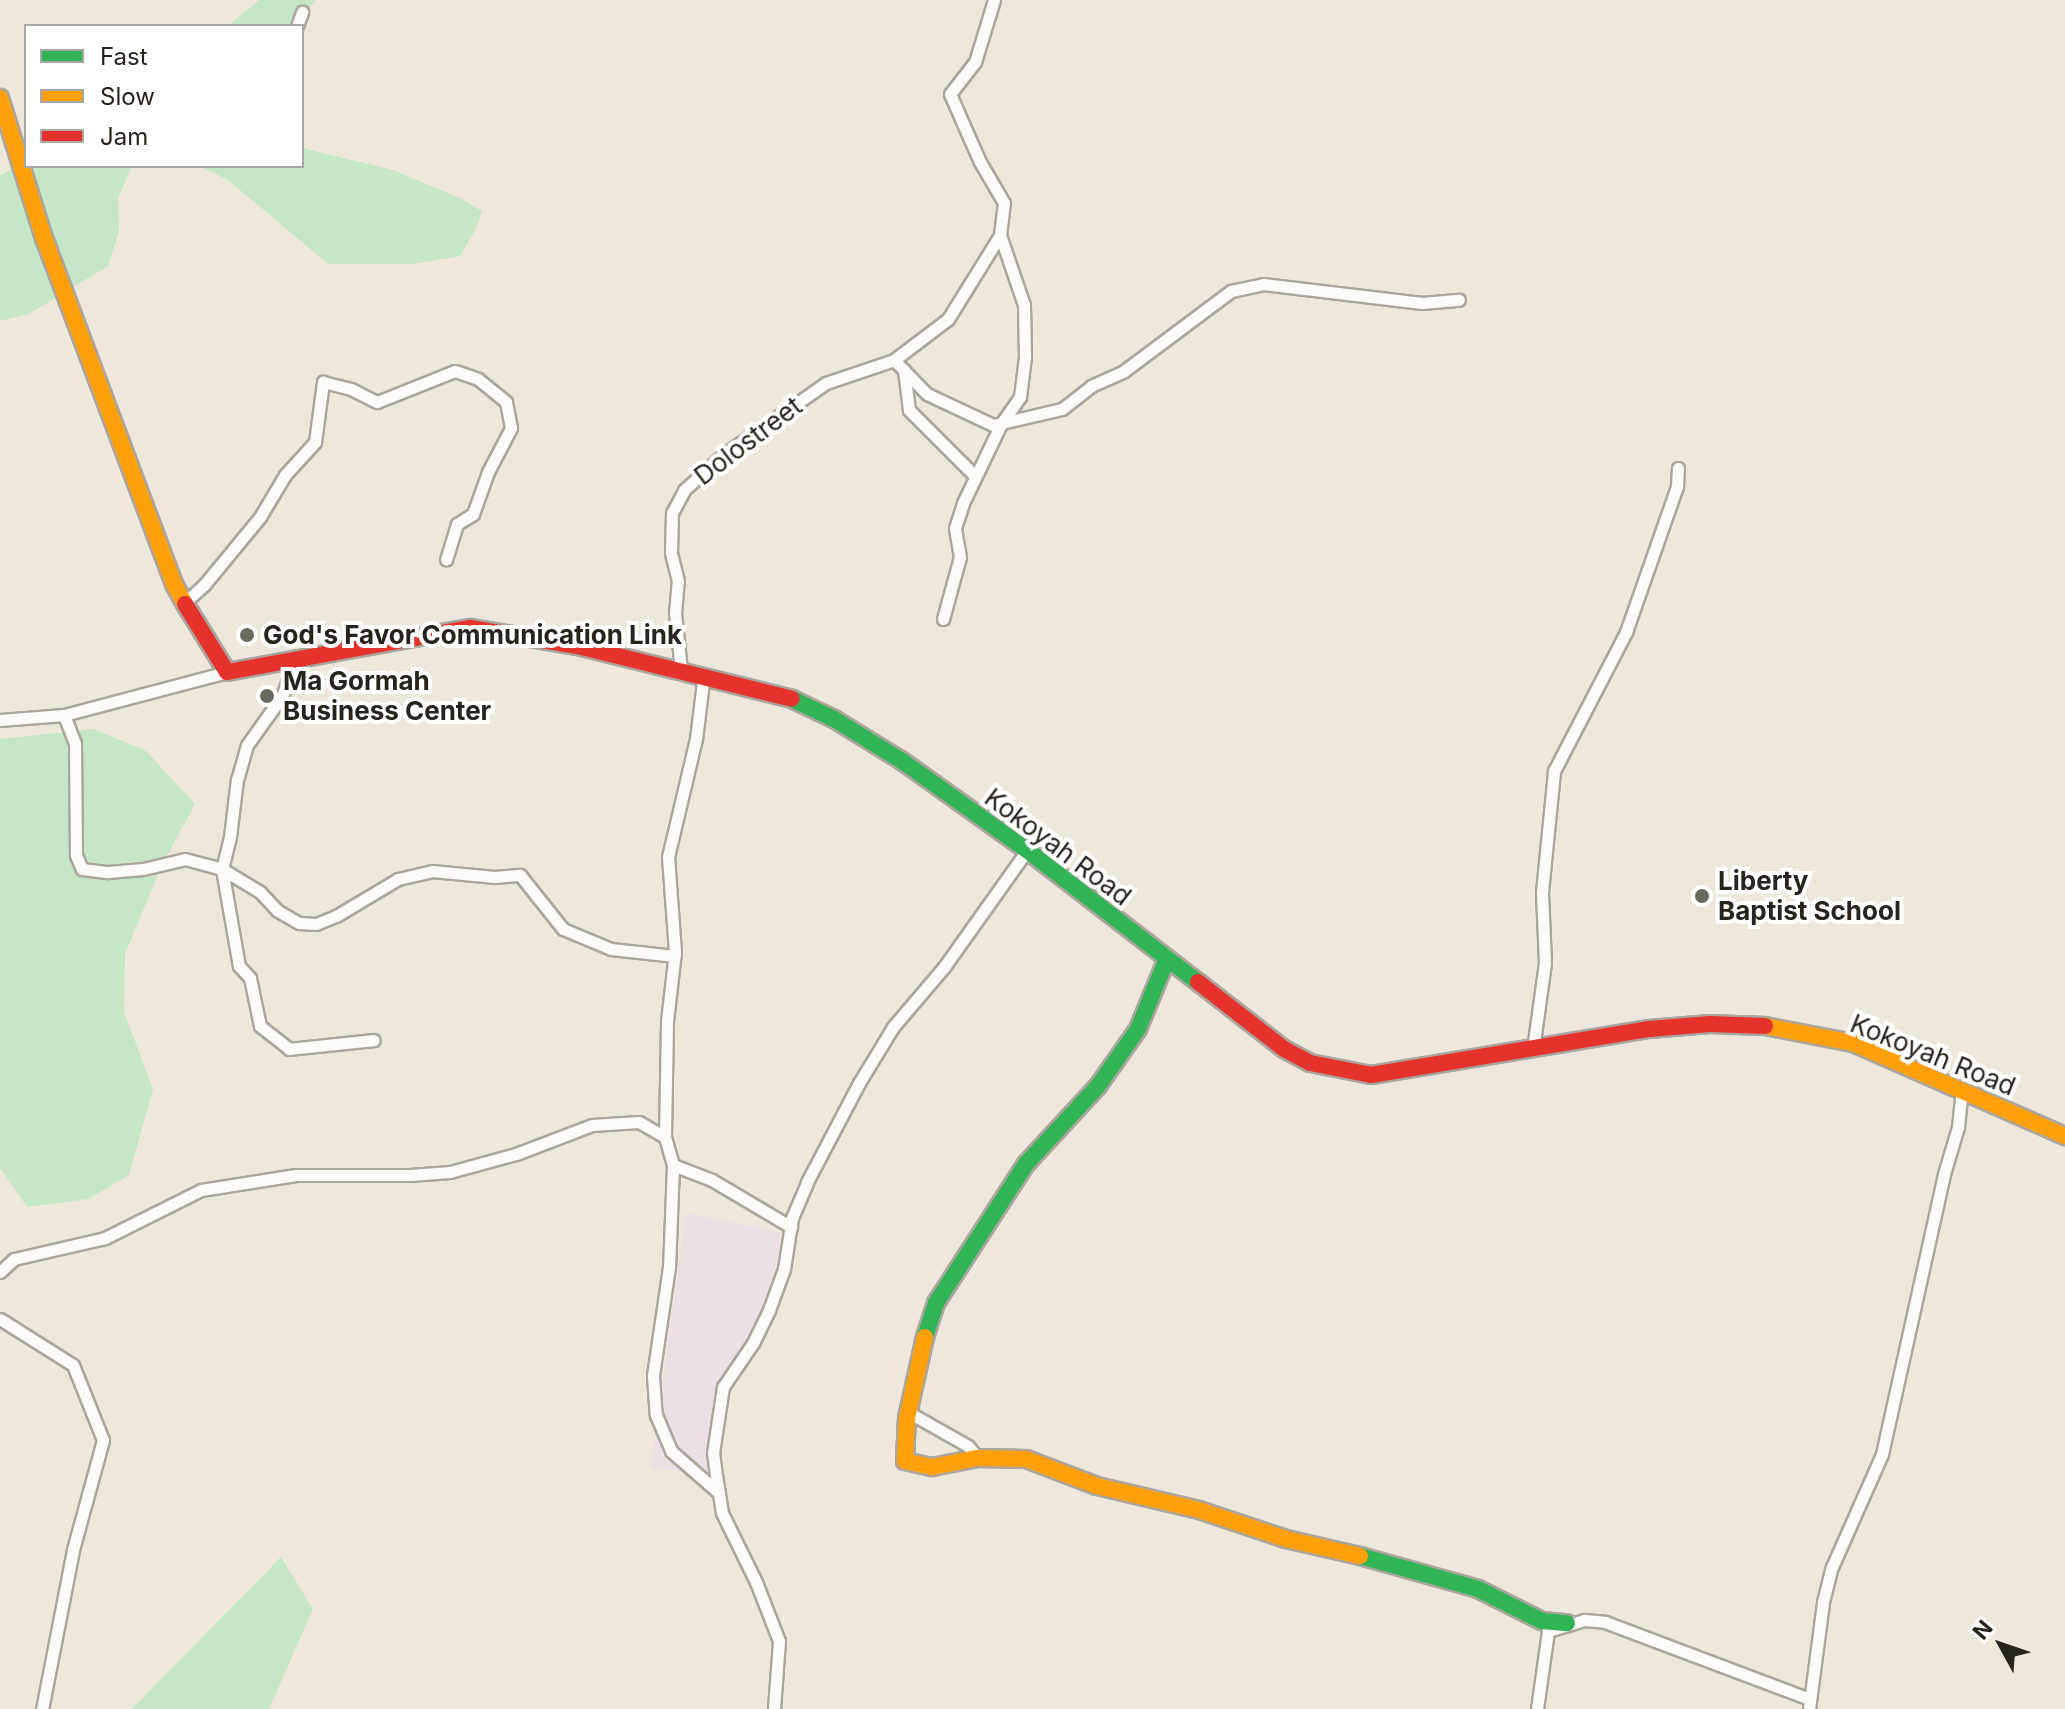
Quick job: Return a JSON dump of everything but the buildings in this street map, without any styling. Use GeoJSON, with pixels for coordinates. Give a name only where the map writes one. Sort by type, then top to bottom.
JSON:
{"type":"FeatureCollection","features":[{"type":"Feature","properties":{"kind":"main road"},"geometry":{"type":"LineString","coordinates":[[0,98],[44,238],[184,603],[227,672]]}},
{"type":"Feature","properties":{"kind":"main road","name":"Kokoyah Road"},"geometry":{"type":"LineString","coordinates":[[227,672],[470,628],[512,632],[780,693],[834,719],[902,761],[1027,850],[1166,961],[1284,1049],[1324,1067],[1371,1075],[1649,1029],[1710,1024],[1777,1026],[1853,1043],[2065,1136]]}},
{"type":"Feature","properties":{"kind":"main road"},"geometry":{"type":"LineString","coordinates":[[1166,961],[1138,1029],[1098,1086],[1026,1164],[936,1303],[918,1357],[908,1412],[905,1461],[932,1467],[978,1458],[1026,1459],[1097,1486],[1199,1510],[1286,1539],[1380,1560],[1478,1589],[1542,1621],[1567,1623]]}},
{"type":"Feature","properties":{"kind":"street"},"geometry":{"type":"LineString","coordinates":[[943,619],[960,557],[955,528],[975,476],[1001,424],[1020,397],[1026,325],[1024,305],[1000,235],[1004,203],[980,162],[950,94],[975,62],[994,0]]}},
{"type":"Feature","properties":{"kind":"street"},"geometry":{"type":"LineString","coordinates":[[298,24],[302,12]]}},
{"type":"Feature","properties":{"kind":"street","name":"Dolostreet"},"geometry":{"type":"LineString","coordinates":[[681,670],[675,613],[678,581],[671,540],[672,513],[684,490],[723,455],[826,383],[894,360],[948,319],[1000,235]]}},
{"type":"Feature","properties":{"kind":"street"},"geometry":{"type":"LineString","coordinates":[[894,360],[927,394],[993,425],[1062,409],[1091,386],[1124,371],[1231,291],[1263,284],[1422,303],[1459,300]]}},
{"type":"Feature","properties":{"kind":"street"},"geometry":{"type":"LineString","coordinates":[[904,370],[909,410],[975,476]]}},
{"type":"Feature","properties":{"kind":"street"},"geometry":{"type":"LineString","coordinates":[[184,603],[204,585],[260,517],[285,475],[315,442],[323,382],[351,389],[377,402],[455,371],[478,379],[506,402],[511,428],[488,472],[473,514],[457,524],[446,559]]}},
{"type":"Feature","properties":{"kind":"street"},"geometry":{"type":"LineString","coordinates":[[1533,1049],[1545,962],[1542,892],[1554,771],[1626,632],[1677,486],[1678,468]]}},
{"type":"Feature","properties":{"kind":"street"},"geometry":{"type":"LineString","coordinates":[[295,659],[282,696],[247,745],[237,779],[230,837],[222,869],[239,966],[250,978],[260,1026],[289,1049],[374,1040]]}},
{"type":"Feature","properties":{"kind":"street","name":"Kokoyah Road"},"geometry":{"type":"LineString","coordinates":[[0,720],[64,715],[227,672]]}},
{"type":"Feature","properties":{"kind":"street"},"geometry":{"type":"LineString","coordinates":[[704,674],[696,739],[668,857],[675,956],[667,1021],[665,1137],[673,1165],[669,1267],[653,1376],[656,1415],[671,1451],[719,1493]]}},
{"type":"Feature","properties":{"kind":"street"},"geometry":{"type":"LineString","coordinates":[[64,715],[75,743],[76,855],[82,869],[108,872],[143,869],[185,859],[222,869],[260,892],[278,911],[299,923],[316,924],[398,879],[432,871],[495,877],[520,875],[563,929],[611,949],[675,956]]}},
{"type":"Feature","properties":{"kind":"street"},"geometry":{"type":"LineString","coordinates":[[774,1709],[779,1641],[756,1582],[722,1513],[713,1453],[723,1387],[753,1343],[769,1310],[784,1269],[791,1227],[807,1182],[893,1027],[944,967],[1027,850]]}},
{"type":"Feature","properties":{"kind":"street"},"geometry":{"type":"LineString","coordinates":[[1537,1709],[1548,1631],[1584,1620],[1605,1622],[1809,1704],[1826,1590],[1832,1567],[1882,1454],[1958,1127],[1962,1091]]}},
{"type":"Feature","properties":{"kind":"street"},"geometry":{"type":"LineString","coordinates":[[0,1272],[14,1259],[105,1238],[201,1190],[296,1175],[450,1172],[516,1154],[592,1125],[639,1122],[665,1137]]}},
{"type":"Feature","properties":{"kind":"street"},"geometry":{"type":"LineString","coordinates":[[673,1165],[712,1180],[791,1227]]}},
{"type":"Feature","properties":{"kind":"street"},"geometry":{"type":"LineString","coordinates":[[0,1319],[73,1365],[103,1440],[73,1550],[42,1709]]}},
{"type":"Feature","properties":{"kind":"street"},"geometry":{"type":"LineString","coordinates":[[908,1412],[968,1446],[978,1458]]}},
{"type":"Feature","properties":{"kind":"shaded area"},"geometry":{"type":"Polygon","coordinates":[[[686,1213],[782,1233],[760,1338],[717,1392],[712,1472],[651,1469],[686,1213]]]}},
{"type":"Feature","properties":{"kind":"green space"},"geometry":{"type":"Polygon","coordinates":[[[259,0],[316,0],[297,24],[230,24],[259,0]]]}},
{"type":"Feature","properties":{"kind":"green space"},"geometry":{"type":"Polygon","coordinates":[[[304,148],[393,170],[462,199],[482,211],[477,227],[460,256],[413,264],[328,264],[228,180],[204,168],[304,168],[304,148]]]}},
{"type":"Feature","properties":{"kind":"green space"},"geometry":{"type":"Polygon","coordinates":[[[24,161],[24,168],[131,168],[118,198],[119,231],[108,266],[29,314],[0,321],[0,176],[24,161]]]}},
{"type":"Feature","properties":{"kind":"green space"},"geometry":{"type":"Polygon","coordinates":[[[94,729],[146,751],[195,804],[161,867],[125,954],[124,1012],[153,1089],[129,1175],[88,1199],[27,1207],[0,1168],[0,739],[94,729]]]}},
{"type":"Feature","properties":{"kind":"green space"},"geometry":{"type":"Polygon","coordinates":[[[281,1557],[313,1609],[269,1709],[132,1709],[281,1557]]]}},
{"type":"Feature","properties":{"kind":"traffic: fast"},"geometry":{"type":"LineString","coordinates":[[792,699],[834,719],[902,761],[1027,850],[1198,982]]}},
{"type":"Feature","properties":{"kind":"traffic: fast"},"geometry":{"type":"LineString","coordinates":[[925,1337],[936,1303],[1026,1164],[1098,1086],[1138,1029],[1166,961]]}},
{"type":"Feature","properties":{"kind":"traffic: fast"},"geometry":{"type":"LineString","coordinates":[[1360,1556],[1478,1589],[1542,1621],[1567,1623]]}},
{"type":"Feature","properties":{"kind":"traffic: slow"},"geometry":{"type":"LineString","coordinates":[[0,98],[44,238],[174,584],[185,604]]}},
{"type":"Feature","properties":{"kind":"traffic: slow"},"geometry":{"type":"LineString","coordinates":[[1765,1026],[1853,1043],[2065,1136]]}},
{"type":"Feature","properties":{"kind":"traffic: slow"},"geometry":{"type":"LineString","coordinates":[[925,1337],[907,1418],[905,1461],[932,1467],[978,1458],[1026,1459],[1097,1486],[1199,1510],[1286,1539],[1360,1556]]}},
{"type":"Feature","properties":{"kind":"traffic: jam"},"geometry":{"type":"LineString","coordinates":[[185,604],[227,672],[470,628],[577,646],[792,699]]}},
{"type":"Feature","properties":{"kind":"traffic: jam"},"geometry":{"type":"LineString","coordinates":[[1198,982],[1284,1049],[1310,1063],[1371,1075],[1649,1029],[1710,1024],[1765,1026]]}},
{"type":"Feature","properties":{"kind":"place","name":"God's Favor Communication Link"},"geometry":{"type":"Point","coordinates":[247,635]}},
{"type":"Feature","properties":{"kind":"place","name":"Ma Gormah Business Center"},"geometry":{"type":"Point","coordinates":[267,696]}},
{"type":"Feature","properties":{"kind":"place","name":"Liberty Baptist School"},"geometry":{"type":"Point","coordinates":[1702,896]}}]}
